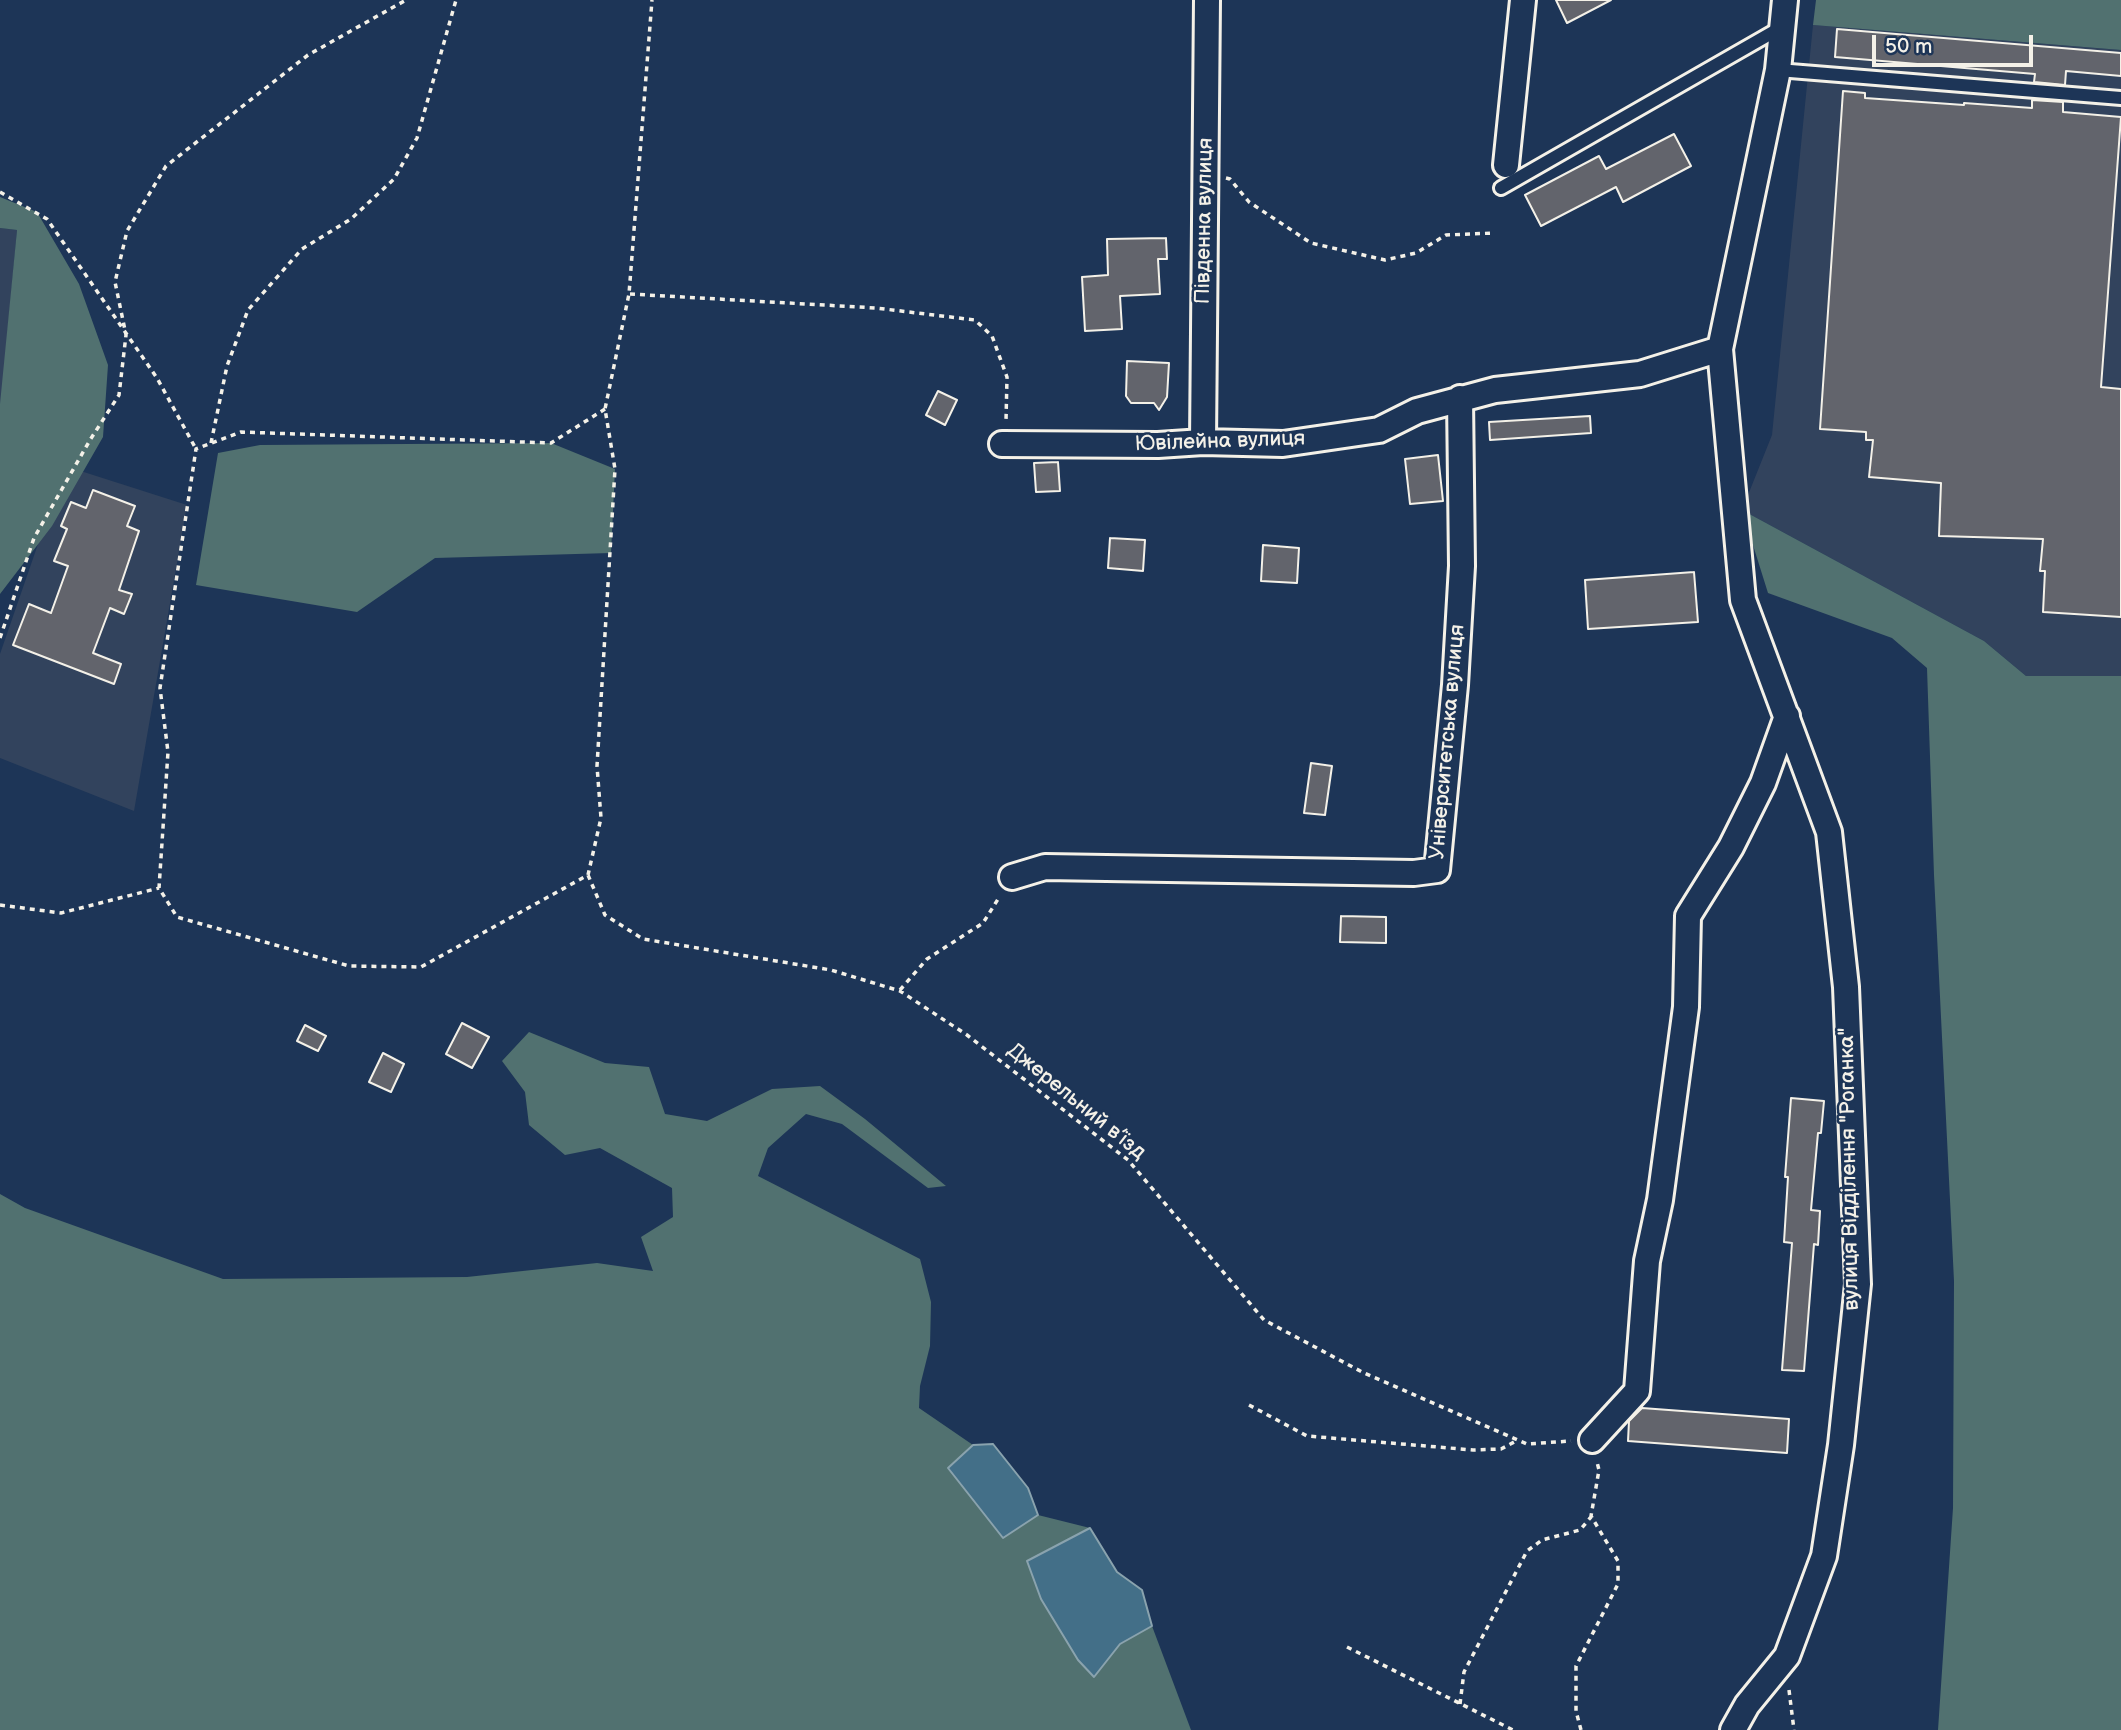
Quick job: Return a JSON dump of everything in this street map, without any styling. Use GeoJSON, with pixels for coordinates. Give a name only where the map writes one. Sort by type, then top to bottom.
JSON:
{"type":"FeatureCollection","features":[{"type":"Feature","properties":{"kind":"street","name":"Південна вулиця"},"geometry":{"type":"LineString","coordinates":[[1203,442],[1207,0]]}},
{"type":"Feature","properties":{"kind":"street"},"geometry":{"type":"LineString","coordinates":[[1504,176],[1523,0]]}},
{"type":"Feature","properties":{"kind":"street","name":"вулиця Відділення \"Роганка\""},"geometry":{"type":"LineString","coordinates":[[1732,1730],[1747,1705],[1787,1656],[1824,1556],[1841,1444],[1858,1284],[1846,987],[1829,832],[1743,600],[1720,349],[1778,69],[1785,0]]}},
{"type":"Feature","properties":{"kind":"street","name":"Ювілейна вулиця"},"geometry":{"type":"LineString","coordinates":[[1002,444],[1283,444],[1379,430],[1417,411],[1495,390],[1640,374],[1720,349]]}},
{"type":"Feature","properties":{"kind":"street","name":"Університетська вулиця"},"geometry":{"type":"LineString","coordinates":[[1012,877],[1045,867],[1414,873],[1437,870],[1455,685],[1462,566],[1460,398]]}},
{"type":"Feature","properties":{"kind":"street"},"geometry":{"type":"LineString","coordinates":[[1592,1440],[1637,1391],[1647,1261],[1660,1199],[1686,1007],[1688,916],[1731,847],[1758,794],[1787,716]]}},
{"type":"Feature","properties":{"kind":"lane"},"geometry":{"type":"LineString","coordinates":[[1504,176],[1783,27]]}},
{"type":"Feature","properties":{"kind":"lane"},"geometry":{"type":"LineString","coordinates":[[1778,69],[2121,99]]}},
{"type":"Feature","properties":{"kind":"path"},"geometry":{"type":"LineString","coordinates":[[0,638],[34,538],[119,395],[127,335],[115,282],[127,231],[166,166],[308,55],[406,0]]}},
{"type":"Feature","properties":{"kind":"path"},"geometry":{"type":"LineString","coordinates":[[211,443],[228,366],[248,310],[302,250],[351,219],[394,179],[417,138],[456,0]]}},
{"type":"Feature","properties":{"kind":"path"},"geometry":{"type":"LineString","coordinates":[[0,192],[47,219],[157,378],[196,449],[160,688],[168,752],[159,888],[177,917],[256,941],[349,966],[421,967],[588,875],[601,818],[597,766],[615,469],[605,410],[629,294],[652,0]]}},
{"type":"Feature","properties":{"kind":"path"},"geometry":{"type":"LineString","coordinates":[[1206,169],[1230,179],[1249,202],[1311,243],[1385,260],[1416,253],[1446,235],[1494,233]]}},
{"type":"Feature","properties":{"kind":"path"},"geometry":{"type":"LineString","coordinates":[[629,294],[876,308],[975,320],[992,337],[1007,377],[1007,416],[1002,444]]}},
{"type":"Feature","properties":{"kind":"path"},"geometry":{"type":"LineString","coordinates":[[196,449],[241,432],[551,443],[605,410]]}},
{"type":"Feature","properties":{"kind":"path","name":"Джерельний в’їзд"},"geometry":{"type":"LineString","coordinates":[[588,875],[605,915],[643,939],[831,970],[900,991],[967,1035],[1128,1160],[1264,1320],[1364,1373],[1527,1444],[1592,1440]]}},
{"type":"Feature","properties":{"kind":"path"},"geometry":{"type":"LineString","coordinates":[[900,991],[927,959],[984,923],[1012,877]]}},
{"type":"Feature","properties":{"kind":"path"},"geometry":{"type":"LineString","coordinates":[[0,905],[61,913],[159,888]]}},
{"type":"Feature","properties":{"kind":"path"},"geometry":{"type":"LineString","coordinates":[[1249,1405],[1307,1436],[1473,1450],[1501,1449],[1518,1440]]}},
{"type":"Feature","properties":{"kind":"path"},"geometry":{"type":"LineString","coordinates":[[1460,1704],[1464,1672],[1527,1551],[1542,1540],[1580,1530],[1591,1516],[1599,1470],[1592,1440]]}},
{"type":"Feature","properties":{"kind":"path"},"geometry":{"type":"LineString","coordinates":[[1581,1730],[1576,1710],[1576,1666],[1618,1584],[1618,1561],[1591,1516]]}},
{"type":"Feature","properties":{"kind":"path"},"geometry":{"type":"LineString","coordinates":[[1347,1647],[1513,1730]]}},
{"type":"Feature","properties":{"kind":"path"},"geometry":{"type":"LineString","coordinates":[[1787,1656],[1794,1730]]}},
{"type":"Feature","properties":{"kind":"shaded area"},"geometry":{"type":"Polygon","coordinates":[[[1813,25],[2121,50],[2121,676],[2026,676],[1984,641],[1742,510],[1772,435],[1813,25]]]}},
{"type":"Feature","properties":{"kind":"shaded area"},"geometry":{"type":"Polygon","coordinates":[[[0,228],[17,230],[1,405],[0,404],[0,228]]]}},
{"type":"Feature","properties":{"kind":"shaded area"},"geometry":{"type":"Polygon","coordinates":[[[65,466],[187,505],[134,811],[0,758],[0,654],[65,466]]]}},
{"type":"Feature","properties":{"kind":"shaded area"},"geometry":{"type":"Polygon","coordinates":[[[993,1444],[1028,1488],[1038,1515],[1003,1538],[948,1468],[973,1445],[993,1444]]]}},
{"type":"Feature","properties":{"kind":"shaded area"},"geometry":{"type":"Polygon","coordinates":[[[1090,1528],[1117,1572],[1142,1590],[1152,1626],[1120,1644],[1094,1677],[1078,1660],[1041,1599],[1027,1561],[1090,1528]]]}},
{"type":"Feature","properties":{"kind":"green space"},"geometry":{"type":"Polygon","coordinates":[[[1816,0],[2121,0],[2121,50],[1813,25],[1816,0]]]}},
{"type":"Feature","properties":{"kind":"green space"},"geometry":{"type":"Polygon","coordinates":[[[0,197],[37,212],[79,284],[108,365],[103,437],[52,526],[0,594],[0,404],[17,230],[0,228],[0,197]]]}},
{"type":"Feature","properties":{"kind":"green space"},"geometry":{"type":"Polygon","coordinates":[[[551,443],[615,469],[611,553],[435,558],[357,612],[196,585],[218,453],[260,445],[551,443]]]}},
{"type":"Feature","properties":{"kind":"green space"},"geometry":{"type":"Polygon","coordinates":[[[1742,510],[1984,641],[2026,676],[2121,676],[2121,1730],[1938,1730],[1953,1508],[1954,1281],[1934,875],[1927,668],[1892,638],[1768,593],[1742,510]]]}},
{"type":"Feature","properties":{"kind":"green space"},"geometry":{"type":"Polygon","coordinates":[[[529,1032],[605,1063],[649,1067],[665,1114],[707,1121],[772,1089],[820,1086],[865,1119],[946,1186],[928,1188],[842,1124],[806,1114],[768,1148],[758,1176],[920,1259],[931,1302],[930,1346],[920,1386],[919,1408],[973,1445],[949,1468],[1003,1538],[1038,1515],[1090,1528],[1027,1561],[1120,1644],[1152,1626],[1191,1730],[0,1730],[0,1194],[25,1208],[223,1279],[467,1277],[597,1263],[653,1271],[641,1237],[673,1217],[672,1188],[600,1148],[565,1155],[529,1125],[525,1092],[502,1061],[529,1032]]]}},
{"type":"Feature","properties":{"kind":"building"},"geometry":{"type":"Polygon","coordinates":[[[1556,0],[1611,0],[1567,23],[1556,0]]]}},
{"type":"Feature","properties":{"kind":"building"},"geometry":{"type":"Polygon","coordinates":[[[1837,29],[2121,53],[2121,76],[2066,71],[2065,85],[2034,82],[2035,74],[1835,57],[1837,29]]]}},
{"type":"Feature","properties":{"kind":"building"},"geometry":{"type":"Polygon","coordinates":[[[1843,91],[1865,93],[1865,98],[1964,105],[2032,108],[2032,100],[2063,102],[2063,112],[2121,117],[2101,387],[2121,389],[2121,617],[2043,612],[2045,571],[2040,571],[2043,539],[1939,536],[1941,483],[1869,477],[1873,440],[1866,440],[1866,432],[1820,429],[1843,91]]]}},
{"type":"Feature","properties":{"kind":"building"},"geometry":{"type":"Polygon","coordinates":[[[1674,134],[1691,166],[1623,202],[1616,187],[1541,226],[1525,195],[1599,156],[1606,169],[1674,134]]]}},
{"type":"Feature","properties":{"kind":"building"},"geometry":{"type":"Polygon","coordinates":[[[1166,238],[1167,259],[1158,259],[1160,294],[1120,296],[1122,329],[1085,331],[1082,277],[1108,275],[1107,239],[1166,238]]]}},
{"type":"Feature","properties":{"kind":"building"},"geometry":{"type":"Polygon","coordinates":[[[1127,361],[1169,363],[1167,397],[1159,410],[1154,403],[1131,403],[1126,396],[1127,361]]]}},
{"type":"Feature","properties":{"kind":"building"},"geometry":{"type":"Polygon","coordinates":[[[938,391],[957,400],[945,425],[926,415],[938,391]]]}},
{"type":"Feature","properties":{"kind":"building"},"geometry":{"type":"Polygon","coordinates":[[[1590,416],[1591,433],[1490,440],[1489,422],[1590,416]]]}},
{"type":"Feature","properties":{"kind":"building"},"geometry":{"type":"Polygon","coordinates":[[[1438,455],[1443,501],[1410,504],[1405,459],[1438,455]]]}},
{"type":"Feature","properties":{"kind":"building"},"geometry":{"type":"Polygon","coordinates":[[[1058,462],[1060,491],[1036,492],[1034,463],[1058,462]]]}},
{"type":"Feature","properties":{"kind":"building"},"geometry":{"type":"Polygon","coordinates":[[[93,490],[135,506],[127,526],[139,531],[119,590],[132,594],[124,614],[110,608],[93,653],[121,664],[114,684],[13,645],[29,604],[51,613],[68,566],[54,561],[67,529],[61,526],[71,502],[86,508],[93,490]]]}},
{"type":"Feature","properties":{"kind":"building"},"geometry":{"type":"Polygon","coordinates":[[[1110,538],[1145,540],[1143,571],[1108,568],[1110,538]]]}},
{"type":"Feature","properties":{"kind":"building"},"geometry":{"type":"Polygon","coordinates":[[[1263,545],[1299,548],[1297,583],[1261,581],[1263,545]]]}},
{"type":"Feature","properties":{"kind":"building"},"geometry":{"type":"Polygon","coordinates":[[[1694,572],[1698,622],[1588,629],[1585,580],[1694,572]]]}},
{"type":"Feature","properties":{"kind":"building"},"geometry":{"type":"Polygon","coordinates":[[[1311,763],[1332,766],[1325,815],[1304,813],[1311,763]]]}},
{"type":"Feature","properties":{"kind":"building"},"geometry":{"type":"Polygon","coordinates":[[[1341,916],[1386,917],[1386,943],[1340,942],[1341,916]]]}},
{"type":"Feature","properties":{"kind":"building"},"geometry":{"type":"Polygon","coordinates":[[[462,1023],[489,1037],[472,1068],[446,1054],[462,1023]]]}},
{"type":"Feature","properties":{"kind":"building"},"geometry":{"type":"Polygon","coordinates":[[[305,1025],[326,1036],[318,1051],[297,1041],[305,1025]]]}},
{"type":"Feature","properties":{"kind":"building"},"geometry":{"type":"Polygon","coordinates":[[[383,1053],[404,1064],[391,1092],[369,1082],[383,1053]]]}},
{"type":"Feature","properties":{"kind":"building"},"geometry":{"type":"Polygon","coordinates":[[[1791,1098],[1824,1101],[1821,1133],[1818,1133],[1811,1210],[1820,1211],[1818,1245],[1814,1244],[1804,1371],[1782,1370],[1792,1243],[1784,1242],[1788,1177],[1785,1177],[1791,1098]]]}},
{"type":"Feature","properties":{"kind":"building"},"geometry":{"type":"Polygon","coordinates":[[[1642,1408],[1789,1419],[1787,1453],[1628,1441],[1629,1421],[1642,1408]]]}}]}
